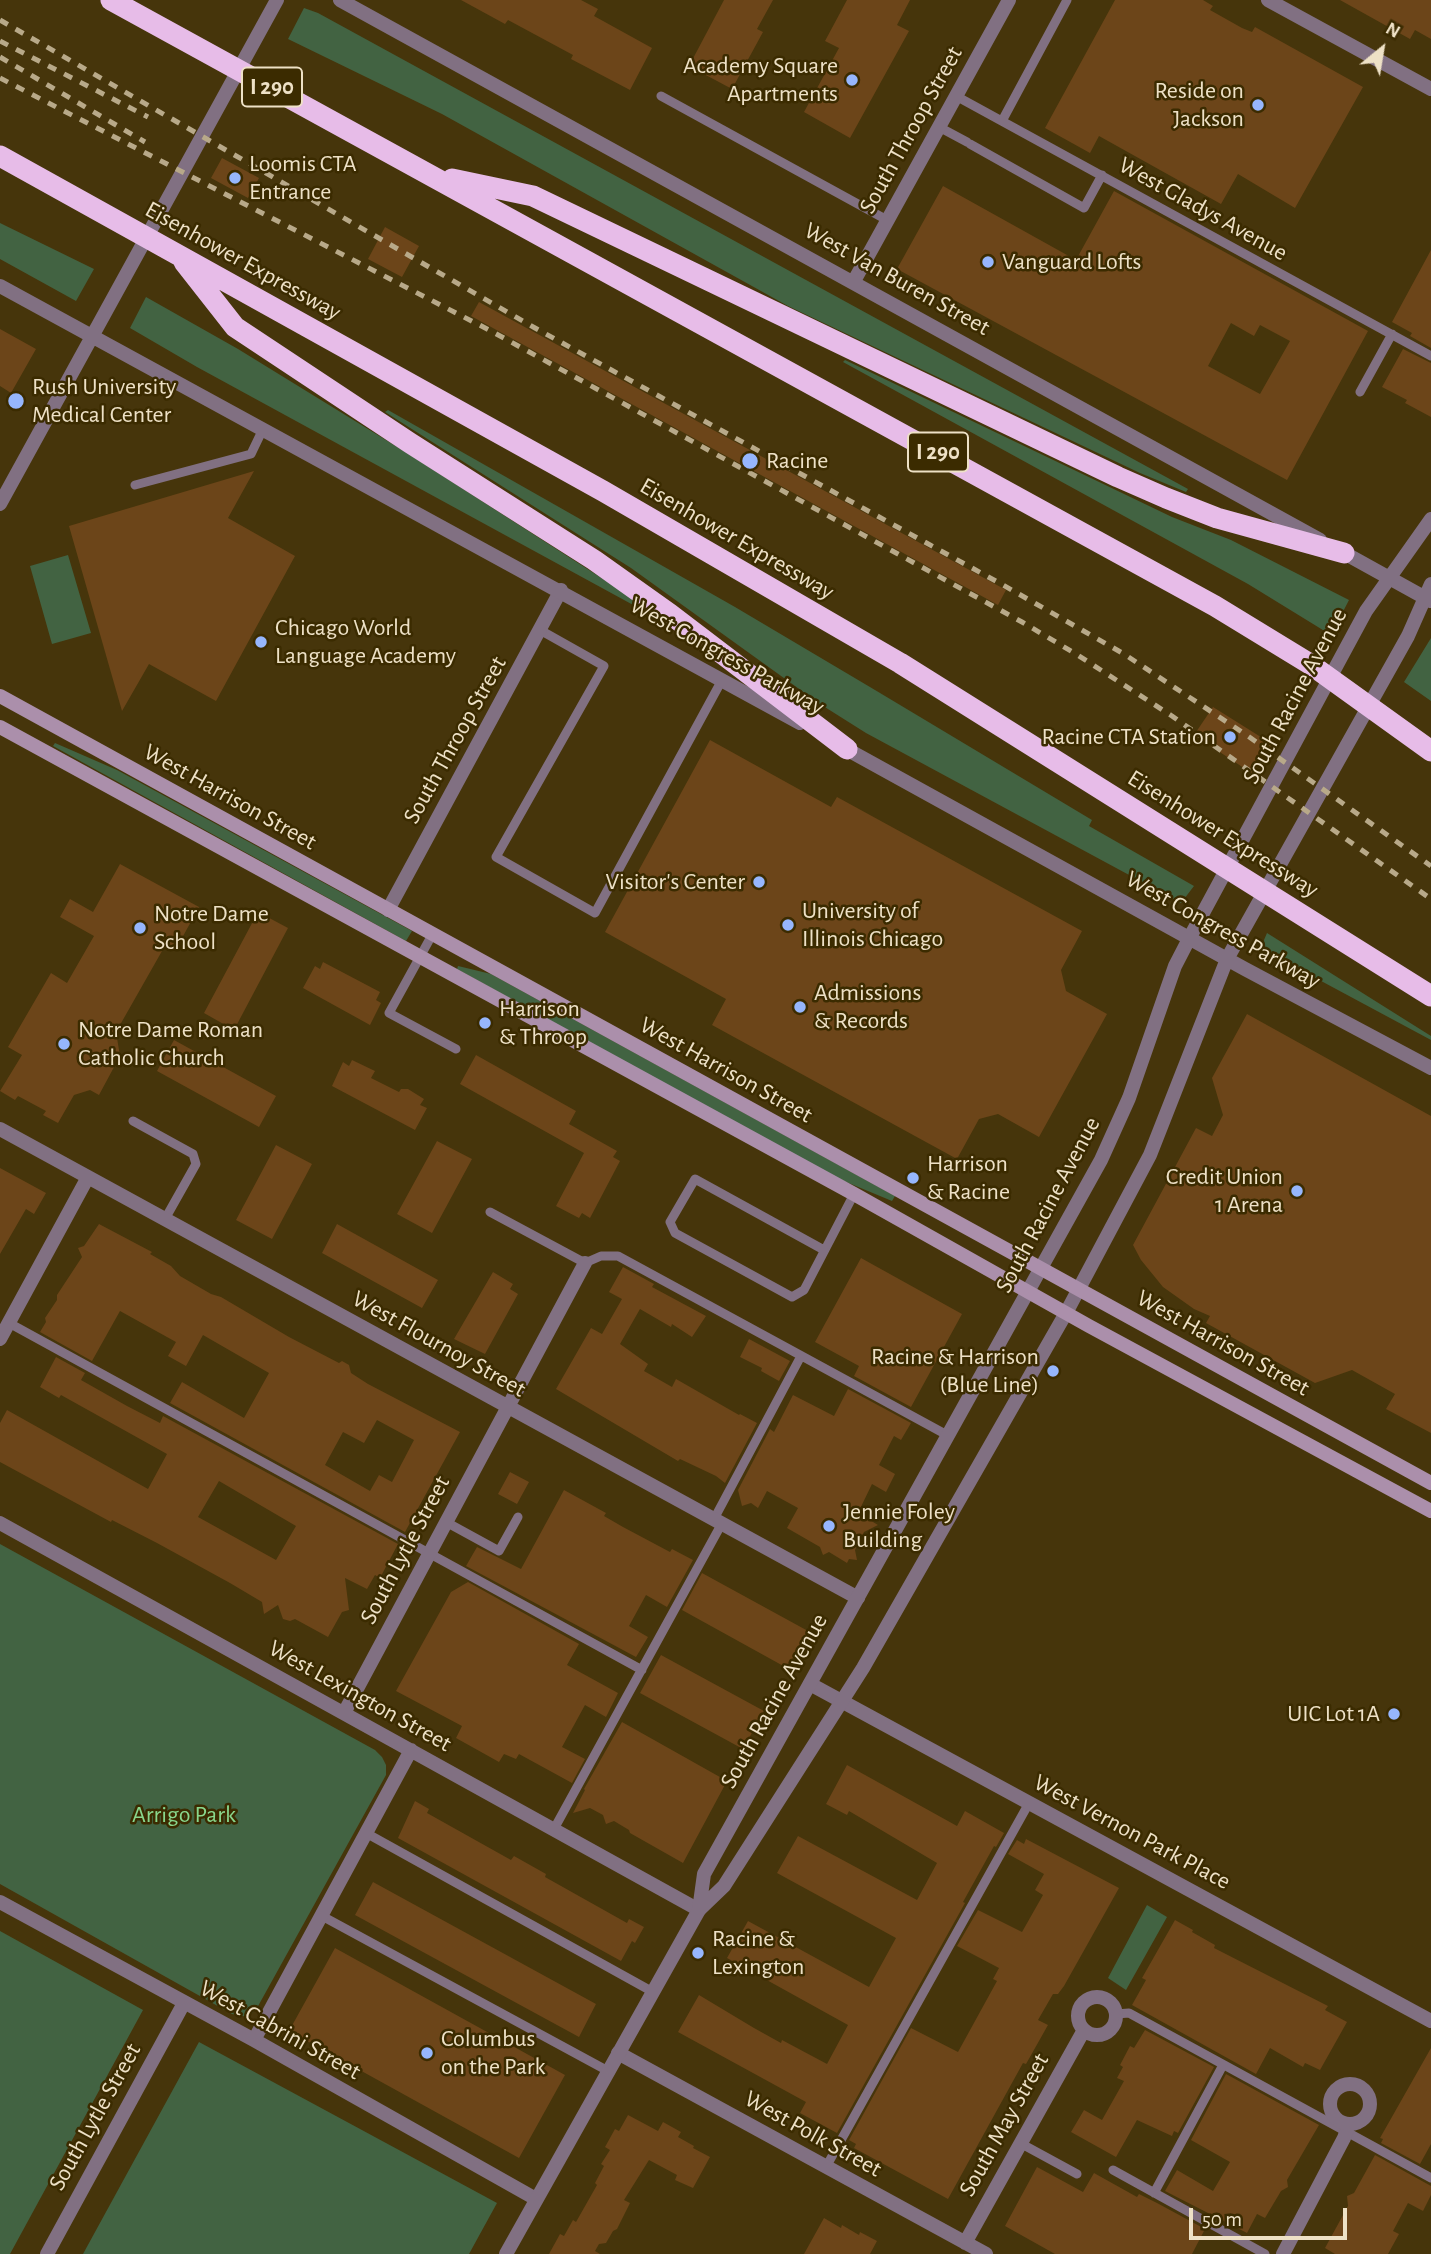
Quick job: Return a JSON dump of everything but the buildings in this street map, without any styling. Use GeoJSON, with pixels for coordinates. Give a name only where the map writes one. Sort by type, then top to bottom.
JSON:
{"type":"FeatureCollection","features":[{"type":"Feature","properties":{"kind":"highway","name":"I 290"},"geometry":{"type":"LineString","coordinates":[[111,0],[1215,606],[1310,664],[1431,751]]}},
{"type":"Feature","properties":{"kind":"highway","name":"Eisenhower Expressway"},"geometry":{"type":"LineString","coordinates":[[0,156],[603,491],[900,663],[1431,996]]}},
{"type":"Feature","properties":{"kind":"highway"},"geometry":{"type":"LineString","coordinates":[[432,174],[533,196],[1118,477],[1217,518],[1344,553]]}},
{"type":"Feature","properties":{"kind":"highway"},"geometry":{"type":"LineString","coordinates":[[178,255],[234,327],[603,566],[847,749]]}},
{"type":"Feature","properties":{"kind":"main road","name":"West Harrison Street"},"geometry":{"type":"LineString","coordinates":[[0,696],[1431,1483]]}},
{"type":"Feature","properties":{"kind":"main road","name":"West Harrison Street"},"geometry":{"type":"LineString","coordinates":[[0,727],[1431,1511]]}},
{"type":"Feature","properties":{"kind":"street"},"geometry":{"type":"LineString","coordinates":[[0,504],[277,0]]}},
{"type":"Feature","properties":{"kind":"street","name":"West Van Buren Street"},"geometry":{"type":"LineString","coordinates":[[340,0],[854,281],[1428,600]]}},
{"type":"Feature","properties":{"kind":"street","name":"South Throop Street"},"geometry":{"type":"LineString","coordinates":[[854,281],[1009,0]]}},
{"type":"Feature","properties":{"kind":"street"},"geometry":{"type":"LineString","coordinates":[[1268,0],[1431,89]]}},
{"type":"Feature","properties":{"kind":"street","name":"West Congress Parkway"},"geometry":{"type":"LineString","coordinates":[[0,286],[561,590],[1227,959],[1431,1068]]}},
{"type":"Feature","properties":{"kind":"street","name":"South Racine Avenue"},"geometry":{"type":"LineString","coordinates":[[698,1910],[704,1874],[1116,1128],[1175,966],[1190,937],[1366,611],[1431,519]]}},
{"type":"Feature","properties":{"kind":"street","name":"South Racine Avenue"},"geometry":{"type":"LineString","coordinates":[[506,2254],[698,1910],[724,1886],[842,1701],[1066,1313],[1150,1155],[1227,959],[1428,600],[1431,584]]}},
{"type":"Feature","properties":{"kind":"street","name":"South Throop Street"},"geometry":{"type":"LineString","coordinates":[[388,910],[561,590]]}},
{"type":"Feature","properties":{"kind":"street","name":"West Flournoy Street"},"geometry":{"type":"LineString","coordinates":[[0,1129],[858,1598]]}},
{"type":"Feature","properties":{"kind":"street"},"geometry":{"type":"LineString","coordinates":[[0,1339],[88,1177]]}},
{"type":"Feature","properties":{"kind":"street","name":"South Lytle Street"},"geometry":{"type":"LineString","coordinates":[[344,1713],[585,1263]]}},
{"type":"Feature","properties":{"kind":"street","name":"West Lexington Street"},"geometry":{"type":"LineString","coordinates":[[0,1523],[698,1910]]}},
{"type":"Feature","properties":{"kind":"street","name":"West Vernon Park Place"},"geometry":{"type":"LineString","coordinates":[[810,1684],[1431,2021]]}},
{"type":"Feature","properties":{"kind":"street"},"geometry":{"type":"LineString","coordinates":[[254,2040],[411,1750]]}},
{"type":"Feature","properties":{"kind":"street","name":"West Cabrini Street"},"geometry":{"type":"LineString","coordinates":[[0,1902],[254,2040],[536,2199]]}},
{"type":"Feature","properties":{"kind":"street","name":"South May Street"},"geometry":{"type":"LineString","coordinates":[[965,2242],[1084,2030],[1080,2025],[1078,2012],[1081,2006],[1091,1998],[1104,1998],[1110,2002],[1116,2014]]}},
{"type":"Feature","properties":{"kind":"street","name":"South Lytle Street"},"geometry":{"type":"LineString","coordinates":[[47,2254],[184,2003]]}},
{"type":"Feature","properties":{"kind":"street"},"geometry":{"type":"LineString","coordinates":[[1084,2030],[1094,2035],[1106,2033],[1114,2025],[1116,2014]]}},
{"type":"Feature","properties":{"kind":"street","name":"West Polk Street"},"geometry":{"type":"LineString","coordinates":[[618,2053],[986,2254]]}},
{"type":"Feature","properties":{"kind":"street"},"geometry":{"type":"LineString","coordinates":[[1283,2254],[1348,2128]]}},
{"type":"Feature","properties":{"kind":"lane"},"geometry":{"type":"LineString","coordinates":[[1002,121],[1067,0]]}},
{"type":"Feature","properties":{"kind":"lane"},"geometry":{"type":"LineString","coordinates":[[661,96],[887,220]]}},
{"type":"Feature","properties":{"kind":"lane","name":"West Gladys Avenue"},"geometry":{"type":"LineString","coordinates":[[956,96],[1431,356]]}},
{"type":"Feature","properties":{"kind":"lane"},"geometry":{"type":"LineString","coordinates":[[939,127],[1084,208],[1102,175]]}},
{"type":"Feature","properties":{"kind":"lane"},"geometry":{"type":"LineString","coordinates":[[1360,392],[1392,334]]}},
{"type":"Feature","properties":{"kind":"lane"},"geometry":{"type":"LineString","coordinates":[[135,485],[250,454],[264,429]]}},
{"type":"Feature","properties":{"kind":"lane"},"geometry":{"type":"LineString","coordinates":[[540,630],[604,666],[496,857],[595,913],[722,680]]}},
{"type":"Feature","properties":{"kind":"lane"},"geometry":{"type":"LineString","coordinates":[[432,935],[389,1013],[456,1049]]}},
{"type":"Feature","properties":{"kind":"lane"},"geometry":{"type":"LineString","coordinates":[[133,1121],[193,1154],[195,1164],[165,1219]]}},
{"type":"Feature","properties":{"kind":"lane"},"geometry":{"type":"LineString","coordinates":[[824,1250],[695,1179],[670,1222],[675,1233],[792,1297],[804,1290],[854,1194]]}},
{"type":"Feature","properties":{"kind":"lane"},"geometry":{"type":"LineString","coordinates":[[490,1212],[585,1263],[601,1255],[618,1256],[947,1435]]}},
{"type":"Feature","properties":{"kind":"lane"},"geometry":{"type":"LineString","coordinates":[[9,1323],[642,1670]]}},
{"type":"Feature","properties":{"kind":"lane"},"geometry":{"type":"LineString","coordinates":[[554,1829],[642,1670],[801,1356]]}},
{"type":"Feature","properties":{"kind":"lane"},"geometry":{"type":"LineString","coordinates":[[446,1522],[499,1551],[519,1517]]}},
{"type":"Feature","properties":{"kind":"lane"},"geometry":{"type":"LineString","coordinates":[[826,2167],[1029,1803]]}},
{"type":"Feature","properties":{"kind":"lane"},"geometry":{"type":"LineString","coordinates":[[366,1833],[653,1992]]}},
{"type":"Feature","properties":{"kind":"lane"},"geometry":{"type":"LineString","coordinates":[[322,1916],[608,2071]]}},
{"type":"Feature","properties":{"kind":"lane"},"geometry":{"type":"LineString","coordinates":[[1116,2014],[1129,2013],[1223,2065],[1348,2128],[1431,2178]]}},
{"type":"Feature","properties":{"kind":"lane"},"geometry":{"type":"LineString","coordinates":[[1154,2193],[1223,2065]]}},
{"type":"Feature","properties":{"kind":"lane"},"geometry":{"type":"LineString","coordinates":[[1020,2143],[1077,2174]]}},
{"type":"Feature","properties":{"kind":"lane"},"geometry":{"type":"LineString","coordinates":[[1113,2171],[1265,2254]]}},
{"type":"Feature","properties":{"kind":"green space"},"geometry":{"type":"Polygon","coordinates":[[[304,8],[318,13],[1188,489],[1186,492],[1140,473],[788,306],[442,114],[288,39],[304,8]]]}},
{"type":"Feature","properties":{"kind":"green space"},"geometry":{"type":"Polygon","coordinates":[[[0,223],[94,269],[76,301],[0,259],[0,223]]]}},
{"type":"Feature","properties":{"kind":"green space"},"geometry":{"type":"Polygon","coordinates":[[[146,297],[238,349],[407,453],[617,588],[668,624],[130,328],[146,297]]]}},
{"type":"Feature","properties":{"kind":"green space"},"geometry":{"type":"Polygon","coordinates":[[[845,360],[1172,517],[1231,540],[1349,600],[1331,635],[1248,584],[843,362],[845,360]]]}},
{"type":"Feature","properties":{"kind":"green space"},"geometry":{"type":"Polygon","coordinates":[[[388,410],[735,607],[1092,820],[1089,826],[1194,886],[1181,903],[866,733],[820,704],[631,568],[385,412],[388,410]]]}},
{"type":"Feature","properties":{"kind":"green space"},"geometry":{"type":"Polygon","coordinates":[[[68,555],[91,633],[52,644],[30,566],[68,555]]]}},
{"type":"Feature","properties":{"kind":"green space"},"geometry":{"type":"Polygon","coordinates":[[[1431,638],[1431,701],[1404,682],[1431,638]]]}},
{"type":"Feature","properties":{"kind":"green space"},"geometry":{"type":"Polygon","coordinates":[[[55,743],[117,770],[412,931],[406,941],[53,746],[55,743]]]}},
{"type":"Feature","properties":{"kind":"green space"},"geometry":{"type":"Polygon","coordinates":[[[1267,933],[1431,1036],[1431,1040],[1269,953],[1264,940],[1267,933]]]}},
{"type":"Feature","properties":{"kind":"green space"},"geometry":{"type":"Polygon","coordinates":[[[458,966],[491,974],[895,1196],[892,1201],[827,1174],[457,969],[458,966]]]}},
{"type":"Feature","properties":{"kind":"green space","name":"Arrigo Park"},"geometry":{"type":"Polygon","coordinates":[[[0,1544],[375,1750],[382,1757],[386,1765],[386,1775],[257,2008],[248,2017],[232,2014],[0,1884],[0,1544]]]}},
{"type":"Feature","properties":{"kind":"green space"},"geometry":{"type":"Polygon","coordinates":[[[1147,1905],[1167,1917],[1126,1990],[1108,1978],[1147,1905]]]}},
{"type":"Feature","properties":{"kind":"green space"},"geometry":{"type":"Polygon","coordinates":[[[0,1931],[143,2010],[10,2254],[0,2254],[0,1931]]]}},
{"type":"Feature","properties":{"kind":"green space"},"geometry":{"type":"Polygon","coordinates":[[[199,2042],[497,2203],[469,2254],[83,2254],[199,2042]]]}},
{"type":"Feature","properties":{"kind":"railway"},"geometry":{"type":"LineString","coordinates":[[0,20],[535,328],[1124,654],[1245,734],[1431,866]]}},
{"type":"Feature","properties":{"kind":"railway"},"geometry":{"type":"LineString","coordinates":[[0,41],[148,117]]}},
{"type":"Feature","properties":{"kind":"railway"},"geometry":{"type":"LineString","coordinates":[[0,57],[145,142]]}},
{"type":"Feature","properties":{"kind":"railway"},"geometry":{"type":"LineString","coordinates":[[0,78],[491,331],[1022,622],[1172,716],[1431,899]]}},
{"type":"Feature","properties":{"kind":"place","name":"Academy Square Apartments"},"geometry":{"type":"Point","coordinates":[852,80]}},
{"type":"Feature","properties":{"kind":"place","name":"Reside on Jackson"},"geometry":{"type":"Point","coordinates":[1258,105]}},
{"type":"Feature","properties":{"kind":"place","name":"Loomis CTA Entrance"},"geometry":{"type":"Point","coordinates":[235,178]}},
{"type":"Feature","properties":{"kind":"place","name":"Vanguard Lofts"},"geometry":{"type":"Point","coordinates":[988,262]}},
{"type":"Feature","properties":{"kind":"place","name":"Rush University Medical Center"},"geometry":{"type":"Point","coordinates":[16,401]}},
{"type":"Feature","properties":{"kind":"place","name":"Racine"},"geometry":{"type":"Point","coordinates":[750,461]}},
{"type":"Feature","properties":{"kind":"place","name":"Chicago World Language Academy"},"geometry":{"type":"Point","coordinates":[261,642]}},
{"type":"Feature","properties":{"kind":"place","name":"Racine CTA Station"},"geometry":{"type":"Point","coordinates":[1230,737]}},
{"type":"Feature","properties":{"kind":"place","name":"Visitor's Center"},"geometry":{"type":"Point","coordinates":[759,882]}},
{"type":"Feature","properties":{"kind":"place","name":"University of Illinois Chicago"},"geometry":{"type":"Point","coordinates":[788,925]}},
{"type":"Feature","properties":{"kind":"place","name":"Notre Dame School"},"geometry":{"type":"Point","coordinates":[140,928]}},
{"type":"Feature","properties":{"kind":"place","name":"Admissions & Records"},"geometry":{"type":"Point","coordinates":[800,1007]}},
{"type":"Feature","properties":{"kind":"place","name":"Harrison & Throop"},"geometry":{"type":"Point","coordinates":[485,1023]}},
{"type":"Feature","properties":{"kind":"place","name":"Notre Dame Roman Catholic Church"},"geometry":{"type":"Point","coordinates":[64,1044]}},
{"type":"Feature","properties":{"kind":"place","name":"Harrison & Racine"},"geometry":{"type":"Point","coordinates":[913,1178]}},
{"type":"Feature","properties":{"kind":"place","name":"Credit Union 1 Arena"},"geometry":{"type":"Point","coordinates":[1297,1191]}},
{"type":"Feature","properties":{"kind":"place","name":"Racine & Harrison (Blue Line)"},"geometry":{"type":"Point","coordinates":[1053,1371]}},
{"type":"Feature","properties":{"kind":"place","name":"Jennie Foley Building"},"geometry":{"type":"Point","coordinates":[829,1526]}},
{"type":"Feature","properties":{"kind":"place","name":"UIC Lot 1A"},"geometry":{"type":"Point","coordinates":[1394,1714]}},
{"type":"Feature","properties":{"kind":"place","name":"Racine & Lexington"},"geometry":{"type":"Point","coordinates":[698,1953]}},
{"type":"Feature","properties":{"kind":"place","name":"Columbus on the Park"},"geometry":{"type":"Point","coordinates":[427,2053]}}]}
